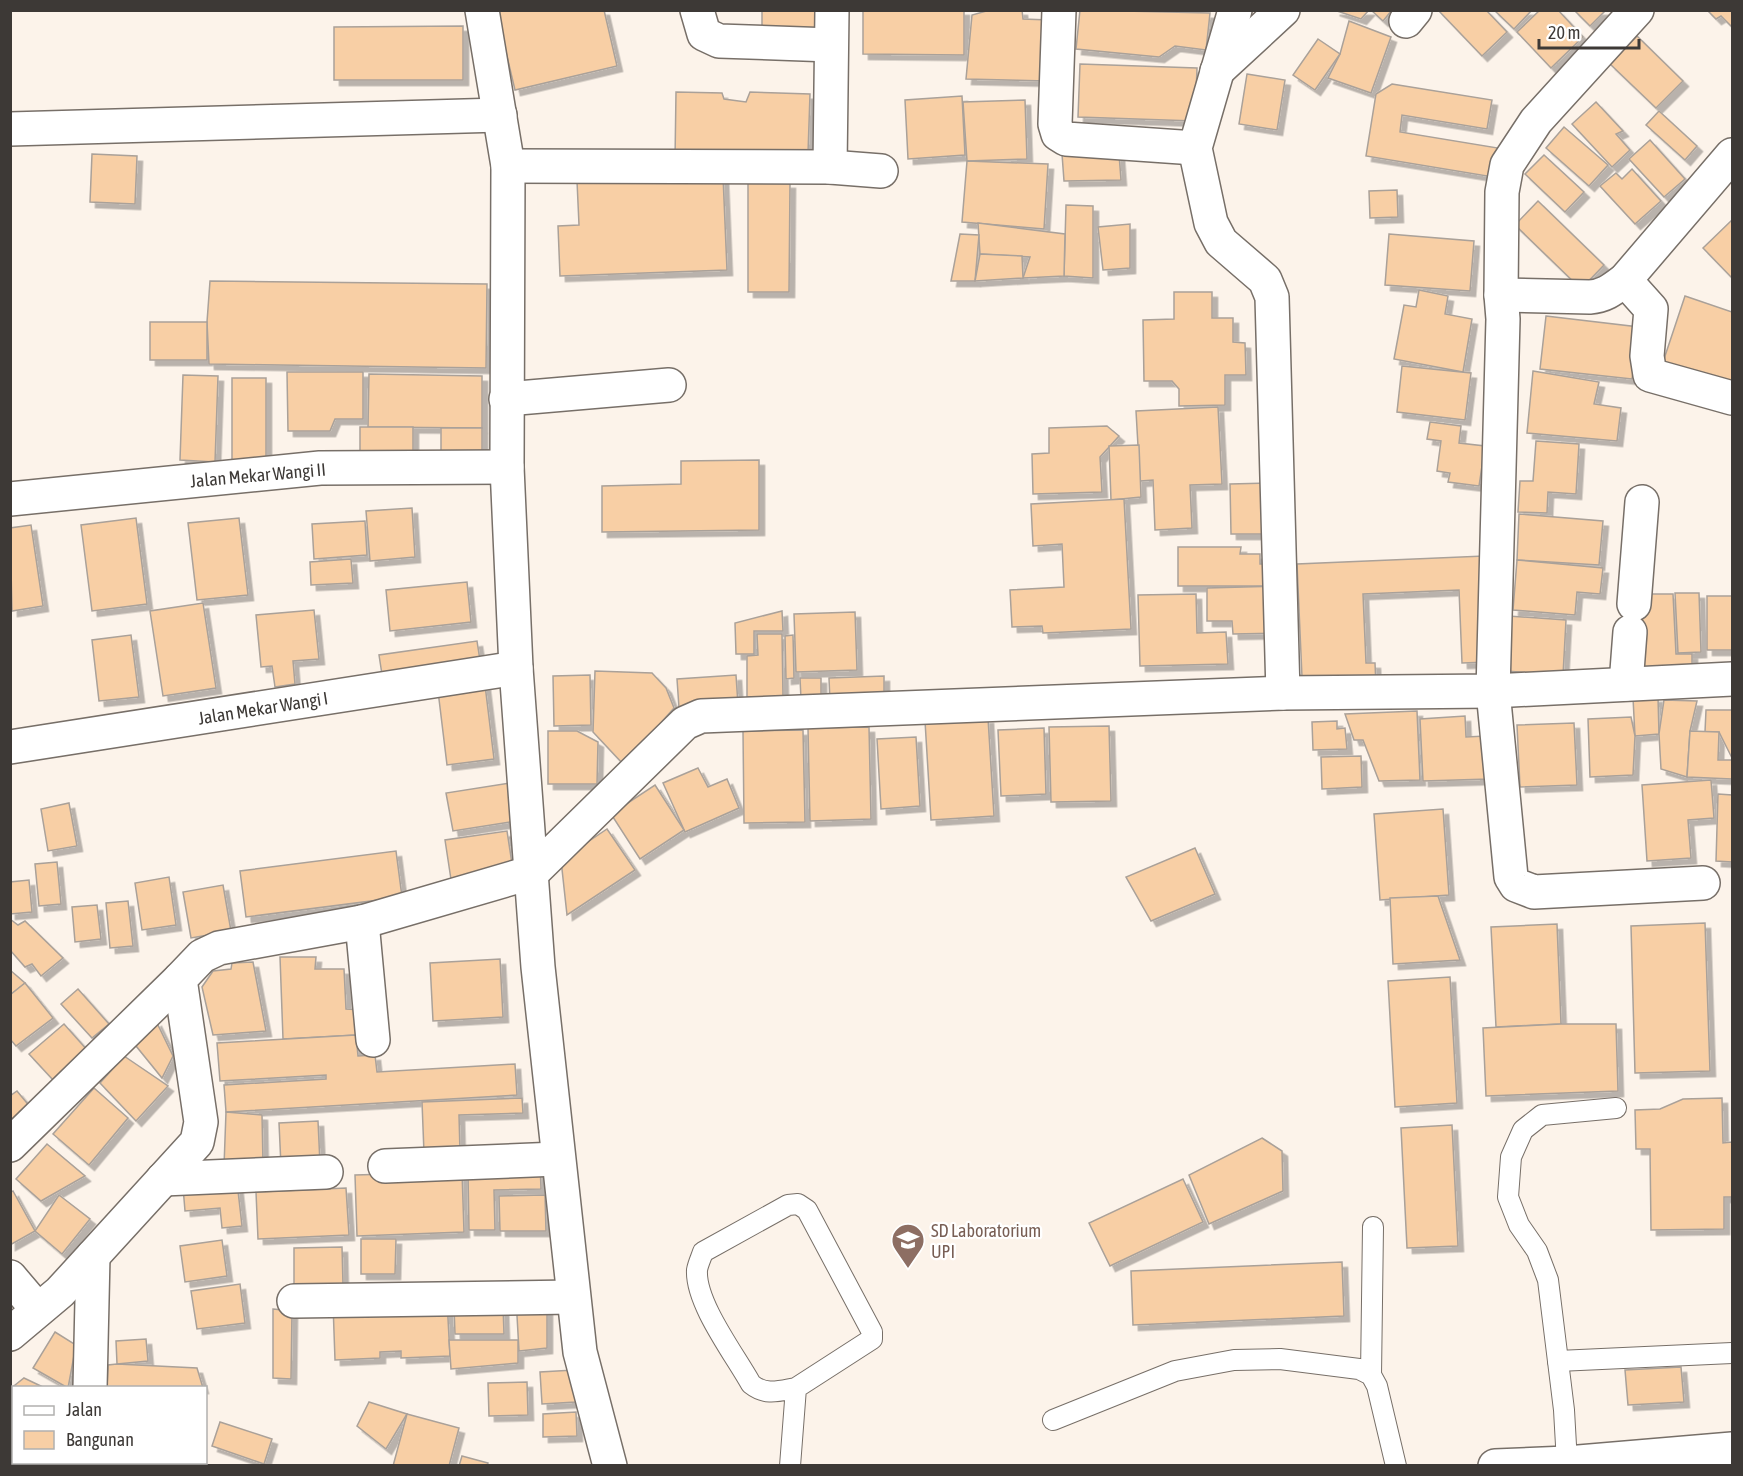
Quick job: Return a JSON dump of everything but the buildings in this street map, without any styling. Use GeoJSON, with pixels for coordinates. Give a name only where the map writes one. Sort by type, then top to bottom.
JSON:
{"type":"FeatureCollection","features":[{"type":"Feature","properties":{"kind":"street"},"geometry":{"type":"LineString","coordinates":[[482,10],[508,166],[507,467],[516,668],[538,967],[580,1352],[610,1466]]}},
{"type":"Feature","properties":{"kind":"street"},"geometry":{"type":"LineString","coordinates":[[697,10],[704,34],[719,41],[831,45]]}},
{"type":"Feature","properties":{"kind":"street"},"geometry":{"type":"LineString","coordinates":[[830,167],[832,10]]}},
{"type":"Feature","properties":{"kind":"street"},"geometry":{"type":"LineString","coordinates":[[1059,10],[1054,124],[1058,134],[1066,139],[1195,148]]}},
{"type":"Feature","properties":{"kind":"street"},"geometry":{"type":"LineString","coordinates":[[1235,10],[1195,148],[1211,223],[1221,242],[1265,280],[1272,297],[1283,693]]}},
{"type":"Feature","properties":{"kind":"street"},"geometry":{"type":"LineString","coordinates":[[1217,71],[1283,10]]}},
{"type":"Feature","properties":{"kind":"street"},"geometry":{"type":"LineString","coordinates":[[1637,10],[1536,121],[1507,165],[1502,192],[1501,295],[1503,319],[1493,691],[1511,877],[1516,885],[1534,892],[1703,883]]}},
{"type":"Feature","properties":{"kind":"street"},"geometry":{"type":"LineString","coordinates":[[10,129],[500,115]]}},
{"type":"Feature","properties":{"kind":"street"},"geometry":{"type":"LineString","coordinates":[[1501,295],[1601,296],[1625,280],[1732,155]]}},
{"type":"Feature","properties":{"kind":"street"},"geometry":{"type":"LineString","coordinates":[[508,166],[830,167],[881,171]]}},
{"type":"Feature","properties":{"kind":"street"},"geometry":{"type":"LineString","coordinates":[[1625,280],[1651,309],[1647,356],[1650,375],[1732,398]]}},
{"type":"Feature","properties":{"kind":"street"},"geometry":{"type":"LineString","coordinates":[[506,399],[669,385]]}},
{"type":"Feature","properties":{"kind":"street","name":"Jalan Mekar Wangi II"},"geometry":{"type":"LineString","coordinates":[[10,499],[320,468],[507,467]]}},
{"type":"Feature","properties":{"kind":"street"},"geometry":{"type":"LineString","coordinates":[[1626,684],[1642,502]]}},
{"type":"Feature","properties":{"kind":"street","name":"Jalan Mekar Wangi I"},"geometry":{"type":"LineString","coordinates":[[10,747],[516,668]]}},
{"type":"Feature","properties":{"kind":"street"},"geometry":{"type":"LineString","coordinates":[[10,1145],[202,956],[219,948],[362,922],[532,872],[685,723],[701,716],[1283,693],[1493,691],[1732,680]]}},
{"type":"Feature","properties":{"kind":"street"},"geometry":{"type":"LineString","coordinates":[[362,922],[373,1040]]}},
{"type":"Feature","properties":{"kind":"street"},"geometry":{"type":"LineString","coordinates":[[10,1334],[60,1292],[197,1142],[201,1122],[180,979]]}},
{"type":"Feature","properties":{"kind":"street"},"geometry":{"type":"LineString","coordinates":[[385,1166],[558,1159]]}},
{"type":"Feature","properties":{"kind":"street"},"geometry":{"type":"LineString","coordinates":[[163,1179],[326,1172]]}},
{"type":"Feature","properties":{"kind":"street"},"geometry":{"type":"LineString","coordinates":[[90,1386],[93,1256]]}},
{"type":"Feature","properties":{"kind":"street"},"geometry":{"type":"LineString","coordinates":[[10,1277],[38,1310]]}},
{"type":"Feature","properties":{"kind":"street"},"geometry":{"type":"LineString","coordinates":[[294,1301],[573,1297]]}},
{"type":"Feature","properties":{"kind":"street"},"geometry":{"type":"LineString","coordinates":[[1495,1466],[1567,1463],[1732,1449]]}},
{"type":"Feature","properties":{"kind":"lane"},"geometry":{"type":"LineString","coordinates":[[1567,1463],[1548,1280],[1537,1251],[1519,1226],[1508,1197],[1510,1157],[1523,1130],[1542,1115],[1616,1108]]}},
{"type":"Feature","properties":{"kind":"lane"},"geometry":{"type":"LineString","coordinates":[[788,1204],[798,1204],[807,1210],[872,1332],[872,1339],[796,1388],[771,1393],[759,1390],[751,1384],[698,1287],[697,1269],[703,1252],[788,1204]]}},
{"type":"Feature","properties":{"kind":"lane"},"geometry":{"type":"LineString","coordinates":[[1373,1227],[1371,1375],[1385,1416],[1396,1466]]}},
{"type":"Feature","properties":{"kind":"lane"},"geometry":{"type":"LineString","coordinates":[[1558,1361],[1732,1353]]}},
{"type":"Feature","properties":{"kind":"lane"},"geometry":{"type":"LineString","coordinates":[[1053,1420],[1175,1371],[1234,1360],[1280,1359],[1359,1369],[1371,1375]]}},
{"type":"Feature","properties":{"kind":"lane"},"geometry":{"type":"LineString","coordinates":[[790,1466],[796,1388]]}},
{"type":"Feature","properties":{"kind":"place","name":"SD Laboratorium UPI"},"geometry":{"type":"Point","coordinates":[908,1269]}}]}
